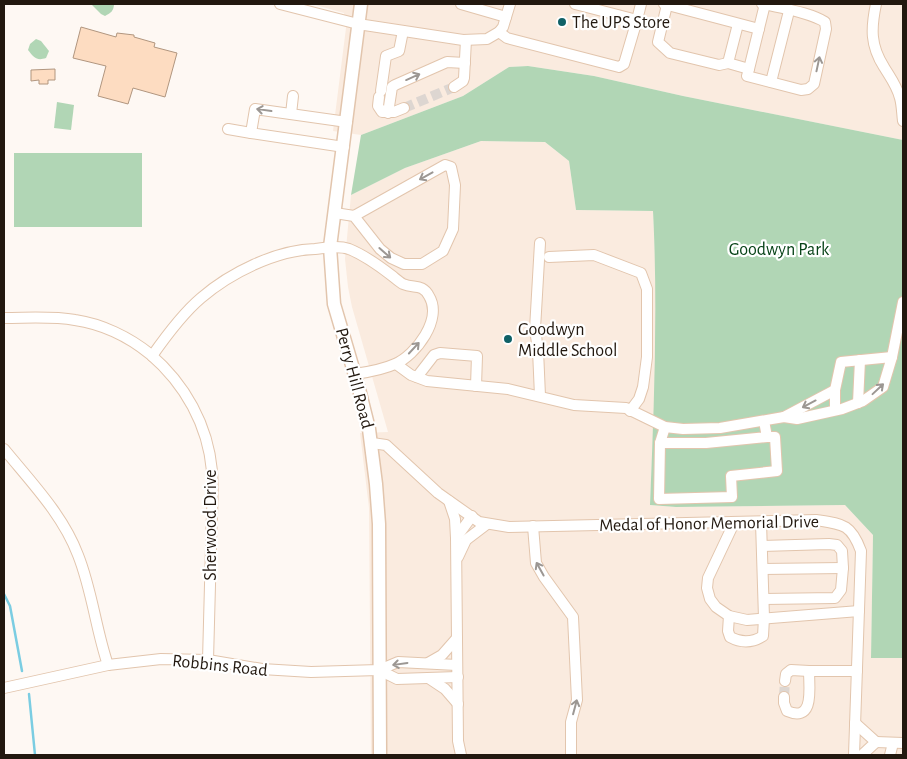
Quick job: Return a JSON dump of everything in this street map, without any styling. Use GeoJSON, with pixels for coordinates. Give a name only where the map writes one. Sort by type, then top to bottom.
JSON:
{"type":"FeatureCollection","features":[{"type":"Feature","properties":{"kind":"main road","name":"Perry Hill Road"},"geometry":{"type":"LineString","coordinates":[[361,4],[330,247],[334,304],[372,443],[379,524],[380,755]]}},
{"type":"Feature","properties":{"kind":"street"},"geometry":{"type":"LineString","coordinates":[[280,4],[358,24],[466,40],[487,39],[499,32],[504,27],[510,4]]}},
{"type":"Feature","properties":{"kind":"street"},"geometry":{"type":"LineString","coordinates":[[461,4],[506,17]]}},
{"type":"Feature","properties":{"kind":"street"},"geometry":{"type":"LineString","coordinates":[[575,4],[637,20]]}},
{"type":"Feature","properties":{"kind":"street"},"geometry":{"type":"LineString","coordinates":[[499,32],[508,38],[619,67],[624,64],[641,4]]}},
{"type":"Feature","properties":{"kind":"street"},"geometry":{"type":"LineString","coordinates":[[749,70],[728,63],[719,65],[670,53],[658,42],[666,4],[759,29]]}},
{"type":"Feature","properties":{"kind":"street"},"geometry":{"type":"LineString","coordinates":[[764,4],[789,11],[818,18],[825,22],[826,29],[814,84],[808,89],[801,90],[747,76],[764,4]]}},
{"type":"Feature","properties":{"kind":"street"},"geometry":{"type":"LineString","coordinates":[[876,4],[872,24],[872,37],[882,65],[894,81],[900,98],[903,121]]}},
{"type":"Feature","properties":{"kind":"street"},"geometry":{"type":"LineString","coordinates":[[771,82],[789,11]]}},
{"type":"Feature","properties":{"kind":"street"},"geometry":{"type":"LineString","coordinates":[[728,63],[738,24]]}},
{"type":"Feature","properties":{"kind":"street"},"geometry":{"type":"LineString","coordinates":[[403,31],[399,51],[386,56],[379,109],[388,113],[404,108]]}},
{"type":"Feature","properties":{"kind":"street"},"geometry":{"type":"LineString","coordinates":[[454,87],[463,82],[466,40]]}},
{"type":"Feature","properties":{"kind":"street"},"geometry":{"type":"LineString","coordinates":[[388,113],[392,87],[395,85],[447,62],[464,64]]}},
{"type":"Feature","properties":{"kind":"street"},"geometry":{"type":"LineString","coordinates":[[291,114],[293,96]]}},
{"type":"Feature","properties":{"kind":"street"},"geometry":{"type":"LineString","coordinates":[[251,133],[255,109],[347,122]]}},
{"type":"Feature","properties":{"kind":"street"},"geometry":{"type":"LineString","coordinates":[[228,129],[344,148]]}},
{"type":"Feature","properties":{"kind":"street"},"geometry":{"type":"LineString","coordinates":[[335,213],[354,216],[446,166],[451,167],[455,185],[453,229],[443,251],[422,264],[404,264],[391,258],[380,250],[354,216]]}},
{"type":"Feature","properties":{"kind":"street"},"geometry":{"type":"LineString","coordinates":[[540,243],[535,329],[540,396]]}},
{"type":"Feature","properties":{"kind":"street"},"geometry":{"type":"LineString","coordinates":[[152,356],[180,320],[201,298],[248,267],[273,257],[302,250],[330,247],[347,248],[373,262],[403,284],[422,287],[430,296],[434,309],[429,330],[415,348],[404,358],[396,364],[354,374]]}},
{"type":"Feature","properties":{"kind":"street"},"geometry":{"type":"LineString","coordinates":[[549,257],[594,255],[641,272],[648,289],[647,357],[643,388],[639,399],[630,410]]}},
{"type":"Feature","properties":{"kind":"street"},"geometry":{"type":"LineString","coordinates":[[784,417],[797,419],[858,403],[882,387],[892,358],[903,302]]}},
{"type":"Feature","properties":{"kind":"street","name":"Sherwood Drive"},"geometry":{"type":"LineString","coordinates":[[4,318],[55,317],[99,326],[118,334],[135,343],[152,356],[172,375],[191,403],[210,455],[212,483],[208,660]]}},
{"type":"Feature","properties":{"kind":"street"},"geometry":{"type":"LineString","coordinates":[[417,377],[434,355],[440,353],[477,356],[476,386]]}},
{"type":"Feature","properties":{"kind":"street"},"geometry":{"type":"LineString","coordinates":[[835,410],[835,390],[840,362],[892,358]]}},
{"type":"Feature","properties":{"kind":"street"},"geometry":{"type":"LineString","coordinates":[[858,403],[860,360]]}},
{"type":"Feature","properties":{"kind":"street"},"geometry":{"type":"LineString","coordinates":[[396,364],[411,375],[427,380],[508,389],[574,405],[626,408],[665,427],[683,429],[720,428],[784,417],[835,390]]}},
{"type":"Feature","properties":{"kind":"street"},"geometry":{"type":"LineString","coordinates":[[764,421],[767,437]]}},
{"type":"Feature","properties":{"kind":"street"},"geometry":{"type":"LineString","coordinates":[[660,444],[775,437],[777,471],[731,476],[732,497],[659,499],[660,444],[665,427]]}},
{"type":"Feature","properties":{"kind":"street","name":"Medal of Honor Memorial Drive"},"geometry":{"type":"LineString","coordinates":[[372,443],[386,445],[449,501],[479,522],[487,524],[508,527],[816,520],[841,524],[854,534],[861,551],[854,755]]}},
{"type":"Feature","properties":{"kind":"street"},"geometry":{"type":"LineString","coordinates":[[4,449],[53,510],[72,541],[81,562],[108,666]]}},
{"type":"Feature","properties":{"kind":"street"},"geometry":{"type":"LineString","coordinates":[[449,501],[454,519],[456,538],[458,741],[461,755]]}},
{"type":"Feature","properties":{"kind":"street"},"geometry":{"type":"LineString","coordinates":[[456,538],[472,516]]}},
{"type":"Feature","properties":{"kind":"street"},"geometry":{"type":"LineString","coordinates":[[729,616],[728,631],[730,637],[746,642],[757,640],[763,636],[764,599],[761,522]]}},
{"type":"Feature","properties":{"kind":"street"},"geometry":{"type":"LineString","coordinates":[[734,523],[708,578],[706,588],[710,599],[716,607],[729,616],[747,620],[859,611]]}},
{"type":"Feature","properties":{"kind":"street"},"geometry":{"type":"LineString","coordinates":[[457,561],[466,540],[487,524]]}},
{"type":"Feature","properties":{"kind":"street"},"geometry":{"type":"LineString","coordinates":[[533,526],[536,563],[573,617],[577,700],[571,722],[571,755]]}},
{"type":"Feature","properties":{"kind":"street"},"geometry":{"type":"LineString","coordinates":[[762,546],[837,545],[842,552],[841,590],[834,598],[764,599]]}},
{"type":"Feature","properties":{"kind":"street"},"geometry":{"type":"LineString","coordinates":[[762,569],[842,568]]}},
{"type":"Feature","properties":{"kind":"street"},"geometry":{"type":"LineString","coordinates":[[428,663],[442,655],[457,638]]}},
{"type":"Feature","properties":{"kind":"street","name":"Robbins Road"},"geometry":{"type":"LineString","coordinates":[[4,688],[108,666],[161,659],[208,660],[285,671],[379,670]]}},
{"type":"Feature","properties":{"kind":"street"},"geometry":{"type":"LineString","coordinates":[[379,670],[398,662],[458,665]]}},
{"type":"Feature","properties":{"kind":"street"},"geometry":{"type":"LineString","coordinates":[[379,670],[397,679],[458,677]]}},
{"type":"Feature","properties":{"kind":"street"},"geometry":{"type":"LineString","coordinates":[[785,681],[786,674],[791,670],[857,671]]}},
{"type":"Feature","properties":{"kind":"street"},"geometry":{"type":"LineString","coordinates":[[784,697],[787,711],[795,714],[804,712],[808,708],[809,670]]}},
{"type":"Feature","properties":{"kind":"street"},"geometry":{"type":"LineString","coordinates":[[429,679],[445,689],[458,704]]}},
{"type":"Feature","properties":{"kind":"street"},"geometry":{"type":"LineString","coordinates":[[855,723],[876,742],[898,743]]}},
{"type":"Feature","properties":{"kind":"street"},"geometry":{"type":"LineString","coordinates":[[862,755],[876,742]]}},
{"type":"Feature","properties":{"kind":"street"},"geometry":{"type":"LineString","coordinates":[[890,755],[898,743]]}},
{"type":"Feature","properties":{"kind":"shaded area"},"geometry":{"type":"Polygon","coordinates":[[[312,4],[903,4],[903,140],[683,96],[594,76],[528,66],[509,67],[463,96],[361,135],[333,131],[346,28],[344,13],[312,4]]]}},
{"type":"Feature","properties":{"kind":"shaded area"},"geometry":{"type":"Polygon","coordinates":[[[481,141],[545,142],[569,161],[576,210],[653,211],[656,278],[656,371],[650,505],[676,507],[845,505],[873,535],[871,658],[903,658],[903,755],[371,755],[369,508],[360,433],[388,432],[348,287],[345,259],[351,195],[405,168],[481,141]]]}},
{"type":"Feature","properties":{"kind":"green space"},"geometry":{"type":"Polygon","coordinates":[[[91,4],[114,4],[112,11],[105,16],[91,4]]]}},
{"type":"Feature","properties":{"kind":"green space"},"geometry":{"type":"Polygon","coordinates":[[[36,39],[41,41],[49,51],[46,58],[36,58],[28,50],[30,44],[36,39]]]}},
{"type":"Feature","properties":{"kind":"green space","name":"Goodwyn Park"},"geometry":{"type":"Polygon","coordinates":[[[528,66],[594,76],[683,96],[903,140],[903,658],[871,658],[873,535],[845,505],[676,507],[650,505],[655,321],[653,211],[576,210],[569,161],[545,142],[481,141],[405,168],[351,195],[361,135],[463,96],[509,67],[528,66]]]}},
{"type":"Feature","properties":{"kind":"green space"},"geometry":{"type":"Polygon","coordinates":[[[57,102],[74,105],[71,130],[54,128],[57,102]]]}},
{"type":"Feature","properties":{"kind":"green space"},"geometry":{"type":"Polygon","coordinates":[[[14,153],[142,153],[142,227],[14,227],[14,153]]]}},
{"type":"Feature","properties":{"kind":"building"},"geometry":{"type":"Polygon","coordinates":[[[81,27],[116,37],[117,33],[134,35],[134,37],[155,43],[154,47],[177,53],[165,97],[133,88],[128,104],[98,96],[106,66],[73,58],[81,27]]]}},
{"type":"Feature","properties":{"kind":"building"},"geometry":{"type":"Polygon","coordinates":[[[55,69],[55,80],[48,80],[48,84],[39,84],[39,80],[31,81],[31,70],[55,69]]]}},
{"type":"Feature","properties":{"kind":"waterway"},"geometry":{"type":"LineString","coordinates":[[4,594],[10,606],[22,671]]}},
{"type":"Feature","properties":{"kind":"waterway"},"geometry":{"type":"LineString","coordinates":[[29,694],[35,755]]}},
{"type":"Feature","properties":{"kind":"tunnel"},"geometry":{"type":"LineString","coordinates":[[404,108],[454,87]]}},
{"type":"Feature","properties":{"kind":"tunnel"},"geometry":{"type":"LineString","coordinates":[[784,697],[785,681]]}},
{"type":"Feature","properties":{"kind":"place","name":"The UPS Store"},"geometry":{"type":"Point","coordinates":[562,22]}},
{"type":"Feature","properties":{"kind":"place","name":"Goodwyn Middle School"},"geometry":{"type":"Point","coordinates":[508,339]}}]}
